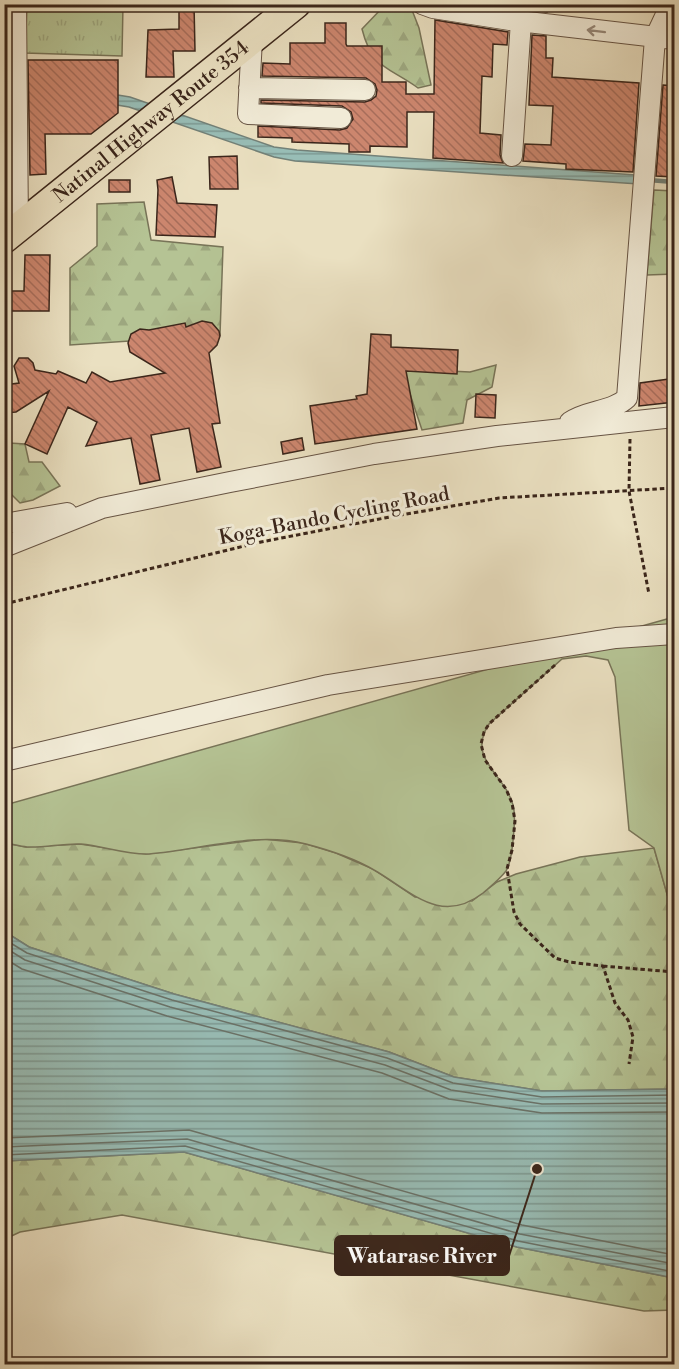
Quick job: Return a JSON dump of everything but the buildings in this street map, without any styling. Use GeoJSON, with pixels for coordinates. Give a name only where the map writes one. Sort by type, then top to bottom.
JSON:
{"type":"FeatureCollection","features":[{"type":"Feature","properties":{"kind":"highway","name":"Natinal Highway Route 354"},"geometry":{"type":"LineString","coordinates":[[11,233],[296,4]]}},
{"type":"Feature","properties":{"kind":"street"},"geometry":{"type":"LineString","coordinates":[[11,233],[10,49],[16,4]]}},
{"type":"Feature","properties":{"kind":"street"},"geometry":{"type":"LineString","coordinates":[[422,4],[433,9],[675,39]]}},
{"type":"Feature","properties":{"kind":"street"},"geometry":{"type":"LineString","coordinates":[[563,428],[573,420],[614,406],[627,398],[654,38],[671,4]]}},
{"type":"Feature","properties":{"kind":"street"},"geometry":{"type":"LineString","coordinates":[[512,156],[521,21]]}},
{"type":"Feature","properties":{"kind":"street"},"geometry":{"type":"LineString","coordinates":[[252,39],[248,114],[341,118]]}},
{"type":"Feature","properties":{"kind":"street"},"geometry":{"type":"LineString","coordinates":[[249,88],[365,90]]}},
{"type":"Feature","properties":{"kind":"street"},"geometry":{"type":"LineString","coordinates":[[4,524],[102,508],[374,454],[563,428],[675,417]]}},
{"type":"Feature","properties":{"kind":"street"},"geometry":{"type":"LineString","coordinates":[[4,547],[102,508]]}},
{"type":"Feature","properties":{"kind":"street"},"geometry":{"type":"LineString","coordinates":[[4,761],[328,685],[616,638],[675,634]]}},
{"type":"Feature","properties":{"kind":"path"},"geometry":{"type":"LineString","coordinates":[[630,438],[629,491],[648,594]]}},
{"type":"Feature","properties":{"kind":"path","name":"Koga-Bando Cycling Road"},"geometry":{"type":"LineString","coordinates":[[4,604],[261,542],[499,498],[675,488]]}},
{"type":"Feature","properties":{"kind":"path"},"geometry":{"type":"LineString","coordinates":[[568,646],[562,659],[489,724],[481,744],[485,760],[506,789],[512,803],[514,821],[512,850],[507,869],[514,912],[520,924],[555,958],[603,966],[675,972]]}},
{"type":"Feature","properties":{"kind":"path"},"geometry":{"type":"LineString","coordinates":[[603,966],[615,1003],[628,1020],[633,1037],[629,1064]]}},
{"type":"Feature","properties":{"kind":"green space"},"geometry":{"type":"Polygon","coordinates":[[[27,5],[123,5],[122,56],[25,53],[27,5]]]}},
{"type":"Feature","properties":{"kind":"green space"},"geometry":{"type":"Polygon","coordinates":[[[384,6],[401,6],[412,10],[419,28],[431,85],[418,88],[383,66],[371,52],[362,29],[384,6]]]}},
{"type":"Feature","properties":{"kind":"green space"},"geometry":{"type":"Polygon","coordinates":[[[654,190],[674,191],[674,274],[647,275],[654,190]]]}},
{"type":"Feature","properties":{"kind":"green space"},"geometry":{"type":"Polygon","coordinates":[[[144,202],[151,240],[223,247],[220,335],[70,345],[70,268],[97,246],[97,204],[144,202]]]}},
{"type":"Feature","properties":{"kind":"green space"},"geometry":{"type":"Polygon","coordinates":[[[496,365],[492,387],[467,400],[463,423],[422,430],[404,376],[407,369],[470,372],[496,365]]]}},
{"type":"Feature","properties":{"kind":"green space"},"geometry":{"type":"Polygon","coordinates":[[[9,443],[25,444],[29,462],[42,462],[60,486],[33,500],[20,503],[12,495],[5,502],[5,446],[9,443]]]}},
{"type":"Feature","properties":{"kind":"green space"},"geometry":{"type":"Polygon","coordinates":[[[674,617],[674,908],[669,901],[654,848],[629,830],[615,677],[608,660],[586,656],[562,659],[489,724],[483,736],[484,757],[503,784],[513,805],[515,818],[513,841],[506,871],[483,893],[467,902],[453,906],[439,906],[426,902],[358,862],[324,849],[287,841],[247,840],[149,854],[81,844],[24,847],[5,843],[5,805],[674,617]]]}},
{"type":"Feature","properties":{"kind":"green space"},"geometry":{"type":"Polygon","coordinates":[[[263,839],[303,843],[336,853],[373,869],[415,897],[472,901],[497,882],[516,874],[580,857],[654,848],[669,901],[674,908],[674,1089],[542,1091],[454,1077],[389,1052],[174,994],[29,947],[5,933],[5,843],[26,847],[80,844],[146,854],[263,839]]]}},
{"type":"Feature","properties":{"kind":"green space"},"geometry":{"type":"Polygon","coordinates":[[[184,1152],[517,1247],[674,1278],[674,1310],[644,1311],[122,1215],[20,1232],[5,1239],[5,1161],[184,1152]]]}},
{"type":"Feature","properties":{"kind":"water"},"geometry":{"type":"Polygon","coordinates":[[[99,92],[130,97],[274,147],[635,175],[638,184],[295,161],[274,157],[129,107],[99,102],[99,92]]]}},
{"type":"Feature","properties":{"kind":"water"},"geometry":{"type":"Polygon","coordinates":[[[4,933],[29,947],[174,994],[389,1052],[454,1077],[542,1091],[674,1089],[674,1278],[517,1247],[184,1152],[5,1161],[4,933]]]}},
{"type":"Feature","properties":{"kind":"waterway"},"geometry":{"type":"LineString","coordinates":[[648,180],[674,182]]}},
{"type":"Feature","properties":{"kind":"place","name":"Watarase River"},"geometry":{"type":"Point","coordinates":[537,1169]}}]}
